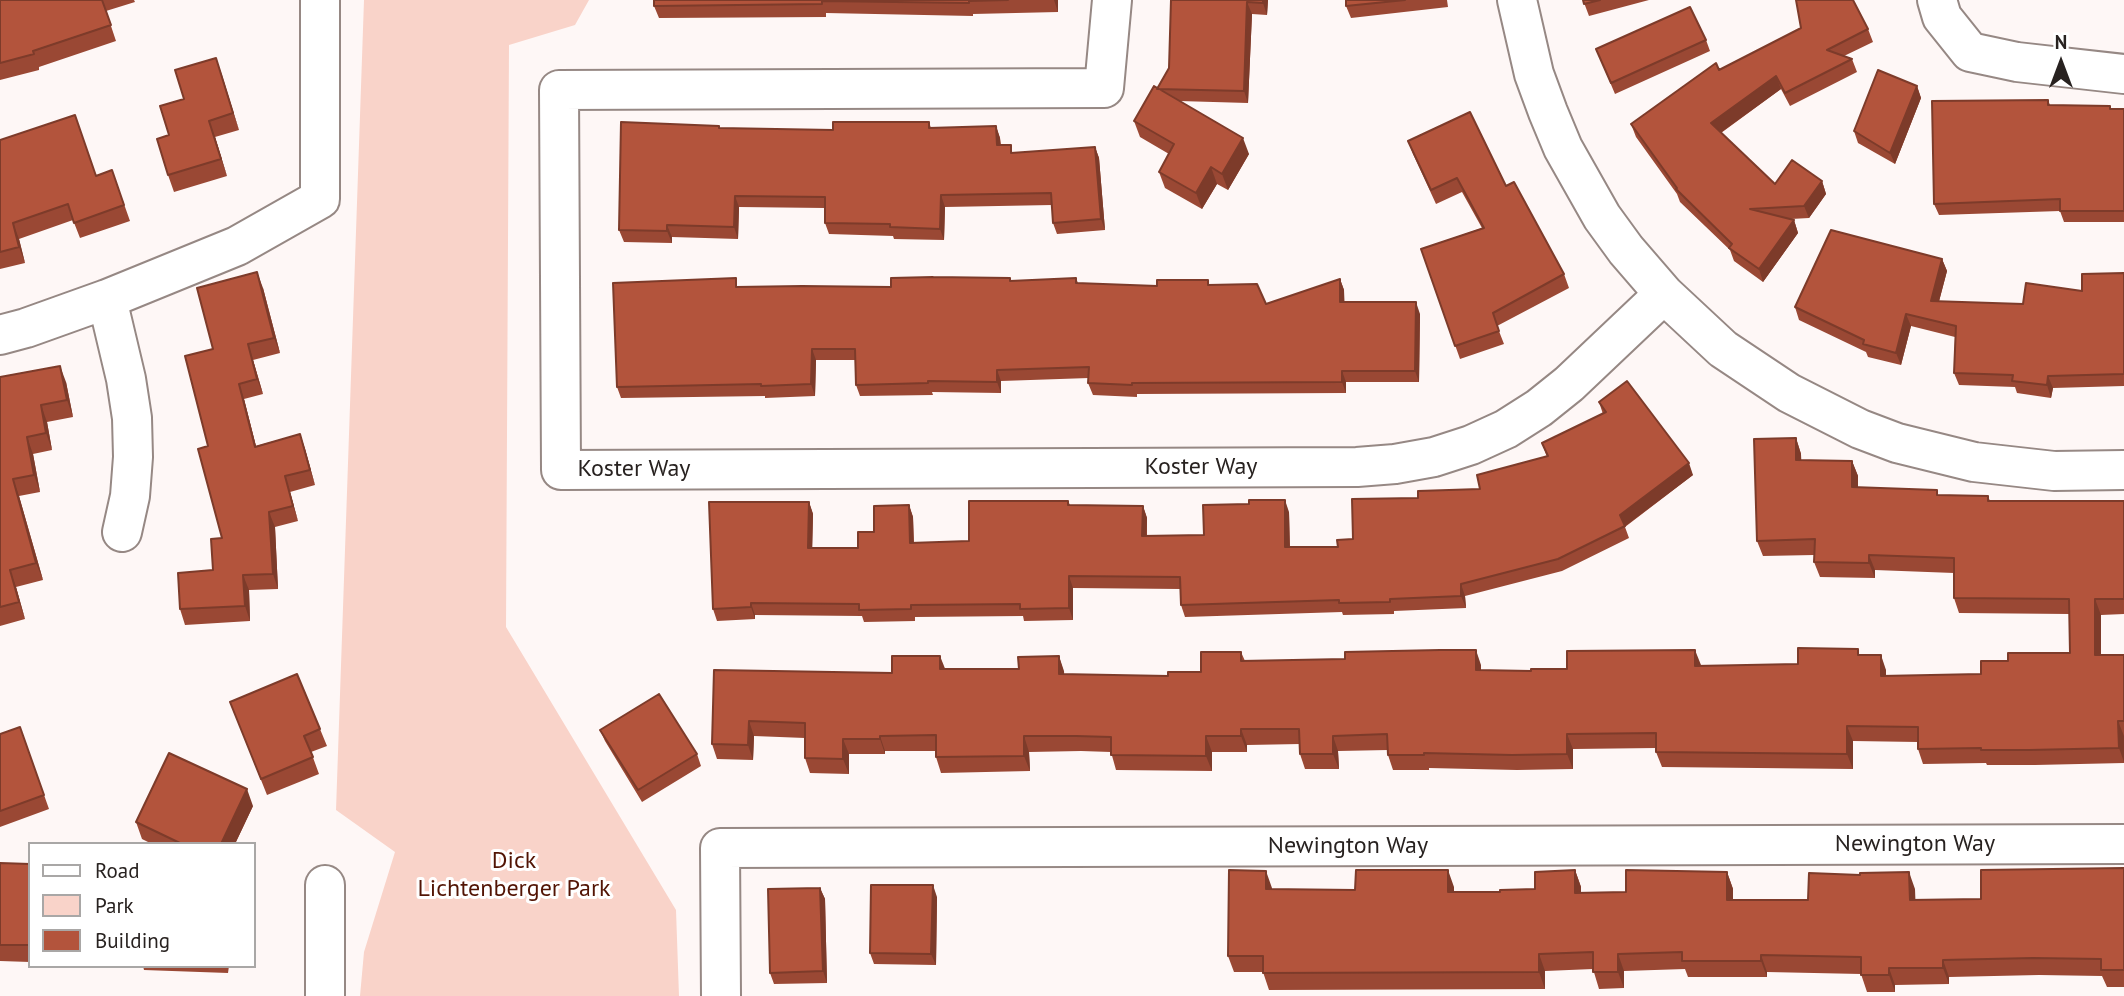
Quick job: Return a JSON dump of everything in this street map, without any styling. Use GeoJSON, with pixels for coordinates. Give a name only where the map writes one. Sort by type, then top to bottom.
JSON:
{"type":"FeatureCollection","features":[{"type":"Feature","properties":{"kind":"street"},"geometry":{"type":"LineString","coordinates":[[0,334],[26,328],[107,299],[237,246],[320,199],[320,0]]}},
{"type":"Feature","properties":{"kind":"street","name":"Koster Way"},"geometry":{"type":"LineString","coordinates":[[1112,0],[1104,88],[559,90],[561,470],[1357,467],[1395,464],[1434,457],[1471,445],[1506,429],[1569,384],[1664,294]]}},
{"type":"Feature","properties":{"kind":"street"},"geometry":{"type":"LineString","coordinates":[[1517,0],[1534,74],[1563,148],[1602,217],[1664,294],[1723,349],[1789,393],[1860,429],[1897,443],[1974,463],[2053,471],[2124,470]]}},
{"type":"Feature","properties":{"kind":"street"},"geometry":{"type":"LineString","coordinates":[[1937,0],[1942,17],[1970,52],[2017,62],[2124,74]]}},
{"type":"Feature","properties":{"kind":"street"},"geometry":{"type":"LineString","coordinates":[[107,299],[126,379],[132,418],[131,483],[122,532]]}},
{"type":"Feature","properties":{"kind":"street","name":"Newington Way"},"geometry":{"type":"LineString","coordinates":[[721,996],[720,848],[2124,844]]}},
{"type":"Feature","properties":{"kind":"street"},"geometry":{"type":"LineString","coordinates":[[325,886],[325,996]]}},
{"type":"Feature","properties":{"kind":"green space","name":"Dick Lichtenberger Park"},"geometry":{"type":"Polygon","coordinates":[[[364,0],[589,0],[575,25],[509,45],[506,627],[676,910],[679,996],[360,996],[364,952],[395,852],[336,810],[364,0]]]}},
{"type":"Feature","properties":{"kind":"building"},"geometry":{"type":"Polygon","coordinates":[[[0,0],[102,0],[111,25],[33,51],[34,54],[0,63],[0,0]]]}},
{"type":"Feature","properties":{"kind":"building"},"geometry":{"type":"Polygon","coordinates":[[[654,0],[1008,0],[969,3],[822,1],[822,4],[654,6],[654,0]]]}},
{"type":"Feature","properties":{"kind":"building"},"geometry":{"type":"Polygon","coordinates":[[[1171,0],[1263,0],[1263,3],[1247,2],[1244,91],[1157,89],[1169,68],[1171,0]]]}},
{"type":"Feature","properties":{"kind":"building"},"geometry":{"type":"Polygon","coordinates":[[[1346,0],[1405,0],[1346,6],[1346,0]]]}},
{"type":"Feature","properties":{"kind":"building"},"geometry":{"type":"Polygon","coordinates":[[[1583,0],[1600,0],[1584,4],[1583,0]]]}},
{"type":"Feature","properties":{"kind":"building"},"geometry":{"type":"Polygon","coordinates":[[[1796,0],[1853,0],[1868,29],[1827,50],[1852,59],[1785,93],[1776,76],[1711,123],[1775,184],[1792,160],[1822,181],[1804,206],[1750,209],[1794,220],[1759,269],[1729,248],[1732,244],[1676,189],[1631,124],[1716,63],[1719,70],[1801,28],[1796,0]]]}},
{"type":"Feature","properties":{"kind":"building"},"geometry":{"type":"Polygon","coordinates":[[[1690,7],[1706,40],[1611,83],[1596,49],[1690,7]]]}},
{"type":"Feature","properties":{"kind":"building"},"geometry":{"type":"Polygon","coordinates":[[[216,58],[233,113],[209,121],[221,159],[168,175],[157,139],[169,135],[160,106],[184,99],[175,70],[216,58]]]}},
{"type":"Feature","properties":{"kind":"building"},"geometry":{"type":"Polygon","coordinates":[[[1878,70],[1917,86],[1890,153],[1854,131],[1878,70]]]}},
{"type":"Feature","properties":{"kind":"building"},"geometry":{"type":"Polygon","coordinates":[[[1154,86],[1243,138],[1222,174],[1211,167],[1196,193],[1159,172],[1174,144],[1134,121],[1154,86]]]}},
{"type":"Feature","properties":{"kind":"building"},"geometry":{"type":"Polygon","coordinates":[[[2048,100],[2048,105],[2110,106],[2110,109],[2124,109],[2124,211],[2060,211],[2060,199],[1934,204],[1932,101],[2048,100]]]}},
{"type":"Feature","properties":{"kind":"building"},"geometry":{"type":"Polygon","coordinates":[[[1470,112],[1506,186],[1514,182],[1564,274],[1493,313],[1499,331],[1455,346],[1421,249],[1484,228],[1457,178],[1431,190],[1408,141],[1470,112]]]}},
{"type":"Feature","properties":{"kind":"building"},"geometry":{"type":"Polygon","coordinates":[[[75,115],[96,176],[112,170],[124,205],[74,223],[68,204],[13,223],[19,247],[0,252],[0,140],[75,115]]]}},
{"type":"Feature","properties":{"kind":"building"},"geometry":{"type":"Polygon","coordinates":[[[621,122],[719,128],[833,130],[833,122],[929,122],[929,128],[996,126],[997,145],[1011,145],[1011,153],[1095,147],[1101,219],[1053,223],[1051,193],[941,195],[940,229],[890,227],[890,224],[825,223],[825,197],[735,196],[734,227],[667,225],[667,231],[619,230],[621,122]]]}},
{"type":"Feature","properties":{"kind":"building"},"geometry":{"type":"Polygon","coordinates":[[[1831,230],[1942,259],[1931,301],[2023,304],[2026,283],[2082,291],[2082,274],[2124,273],[2124,374],[2048,376],[2047,385],[2012,381],[2013,375],[1954,373],[1956,326],[1906,314],[1896,353],[1863,344],[1864,340],[1795,307],[1831,230]]]}},
{"type":"Feature","properties":{"kind":"building"},"geometry":{"type":"Polygon","coordinates":[[[257,272],[274,338],[248,344],[257,379],[239,384],[255,447],[300,434],[310,470],[285,476],[293,506],[269,512],[273,574],[243,575],[245,606],[180,609],[178,573],[213,570],[211,539],[222,538],[198,449],[208,446],[185,356],[213,349],[197,288],[257,272]]]}},
{"type":"Feature","properties":{"kind":"building"},"geometry":{"type":"Polygon","coordinates":[[[736,278],[736,287],[891,287],[891,278],[1010,278],[1010,281],[1076,278],[1076,283],[1157,286],[1157,280],[1208,280],[1208,285],[1257,284],[1266,304],[1340,279],[1340,302],[1416,302],[1415,371],[1342,371],[1342,382],[1132,385],[1088,383],[1089,367],[997,370],[997,382],[928,381],[856,385],[855,349],[812,349],[811,384],[617,387],[613,283],[736,278]]]}},
{"type":"Feature","properties":{"kind":"building"},"geometry":{"type":"Polygon","coordinates":[[[60,366],[67,400],[41,405],[46,433],[27,437],[34,475],[13,479],[36,563],[10,570],[19,602],[0,607],[0,377],[60,366]]]}},
{"type":"Feature","properties":{"kind":"building"},"geometry":{"type":"Polygon","coordinates":[[[1627,381],[1689,463],[1620,515],[1625,526],[1558,559],[1461,584],[1461,596],[1390,599],[1390,602],[1339,603],[1339,600],[1181,605],[1180,577],[1069,576],[1069,608],[1020,609],[1020,604],[911,605],[911,609],[859,610],[859,604],[751,603],[751,607],[713,609],[709,502],[809,502],[808,548],[858,548],[858,532],[874,532],[874,506],[909,505],[910,543],[969,541],[969,501],[1068,501],[1068,505],[1143,506],[1142,536],[1204,535],[1203,505],[1249,504],[1249,500],[1285,500],[1285,547],[1338,547],[1337,540],[1353,539],[1352,499],[1418,498],[1418,491],[1480,489],[1477,475],[1548,456],[1542,443],[1606,412],[1599,402],[1627,381]]]}},
{"type":"Feature","properties":{"kind":"building"},"geometry":{"type":"Polygon","coordinates":[[[1796,438],[1796,460],[1852,461],[1852,487],[1937,490],[1937,495],[1988,496],[1988,501],[2124,501],[2124,599],[2095,599],[2095,655],[2124,655],[2124,721],[2118,721],[2119,748],[1918,749],[1918,727],[1847,726],[1847,754],[1656,752],[1656,733],[1567,734],[1567,754],[1512,755],[1388,755],[1387,734],[1333,736],[1333,754],[1300,754],[1299,729],[1241,729],[1241,736],[1206,736],[1206,756],[1111,755],[1111,737],[1024,736],[1024,756],[936,757],[936,735],[843,739],[843,759],[805,758],[805,723],[749,721],[748,745],[712,744],[714,670],[892,673],[892,656],[940,656],[940,669],[1019,669],[1018,657],[1059,656],[1059,674],[1168,676],[1168,672],[1201,672],[1201,652],[1241,652],[1241,661],[1345,659],[1345,652],[1476,650],[1476,670],[1531,671],[1567,669],[1567,651],[1695,650],[1695,666],[1798,664],[1798,648],[1858,649],[1858,655],[1881,655],[1881,676],[1981,674],[1981,661],[2008,661],[2008,653],[2070,653],[2069,599],[1954,598],[1954,558],[1869,555],[1869,563],[1814,562],[1815,539],[1757,541],[1754,439],[1796,438]]]}},
{"type":"Feature","properties":{"kind":"building"},"geometry":{"type":"Polygon","coordinates":[[[297,674],[320,729],[304,736],[313,757],[261,779],[230,702],[297,674]]]}},
{"type":"Feature","properties":{"kind":"building"},"geometry":{"type":"Polygon","coordinates":[[[659,694],[697,754],[638,790],[600,730],[659,694]]]}},
{"type":"Feature","properties":{"kind":"building"},"geometry":{"type":"Polygon","coordinates":[[[20,727],[44,795],[0,811],[0,734],[20,727]]]}},
{"type":"Feature","properties":{"kind":"building"},"geometry":{"type":"Polygon","coordinates":[[[169,753],[247,789],[222,842],[178,842],[136,822],[169,753]]]}},
{"type":"Feature","properties":{"kind":"building"},"geometry":{"type":"Polygon","coordinates":[[[0,863],[28,864],[28,945],[0,945],[0,863]]]}},
{"type":"Feature","properties":{"kind":"building"},"geometry":{"type":"Polygon","coordinates":[[[2124,868],[2124,970],[2101,970],[2101,959],[2033,958],[1943,960],[1943,968],[1889,968],[1889,975],[1861,975],[1861,957],[1761,955],[1761,961],[1682,961],[1682,952],[1618,954],[1618,972],[1593,972],[1593,952],[1539,954],[1539,972],[1263,973],[1263,956],[1228,956],[1229,870],[1266,871],[1266,889],[1355,890],[1356,870],[1448,870],[1448,892],[1500,892],[1535,889],[1535,872],[1575,870],[1575,893],[1626,892],[1626,870],[1727,872],[1727,900],[1808,900],[1809,873],[1860,875],[1909,872],[1910,900],[1981,899],[1981,870],[2124,868]]]}},
{"type":"Feature","properties":{"kind":"building"},"geometry":{"type":"Polygon","coordinates":[[[871,885],[933,885],[931,954],[870,953],[871,885]]]}},
{"type":"Feature","properties":{"kind":"building"},"geometry":{"type":"Polygon","coordinates":[[[820,888],[823,971],[770,973],[768,889],[820,888]]]}}]}
